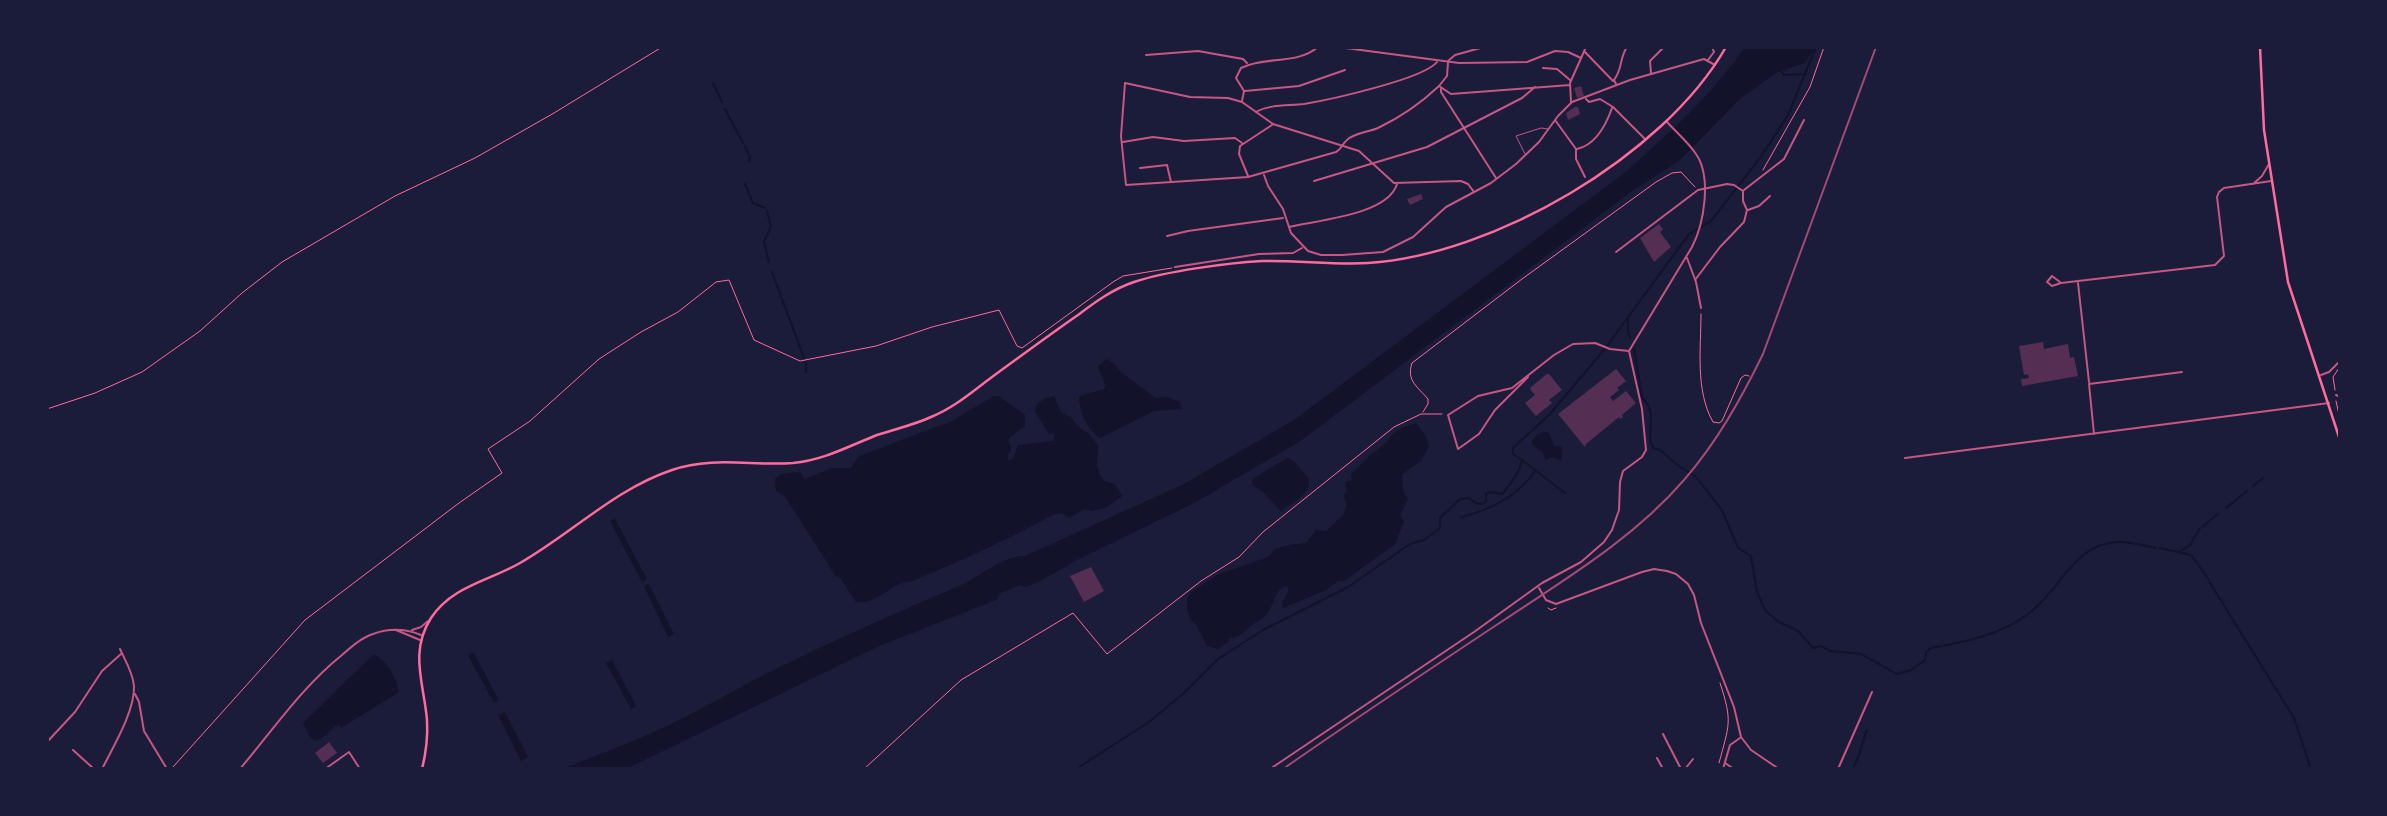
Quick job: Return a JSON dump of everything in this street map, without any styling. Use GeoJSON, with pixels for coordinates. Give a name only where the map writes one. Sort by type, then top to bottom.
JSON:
{"type":"FeatureCollection","features":[{"type":"Feature","properties":{"kind":"main road"},"geometry":{"type":"LineString","coordinates":[[422,769],[428,730],[418,664],[422,638],[431,618],[447,599],[459,591],[519,563],[643,482],[688,466],[719,462],[786,463],[813,460],[923,421],[953,405],[1097,301],[1133,282],[1257,262],[1342,264],[1384,261],[1449,248],[1518,221],[1578,188],[1645,139],[1695,91],[1726,47]]}},
{"type":"Feature","properties":{"kind":"main road"},"geometry":{"type":"LineString","coordinates":[[2260,47],[2263,118],[2288,282],[2340,440]]}},
{"type":"Feature","properties":{"kind":"street"},"geometry":{"type":"LineString","coordinates":[[1307,47],[1310,53]]}},
{"type":"Feature","properties":{"kind":"street"},"geometry":{"type":"LineString","coordinates":[[1244,91],[1237,83],[1236,73],[1248,64],[1310,53],[1318,47]]}},
{"type":"Feature","properties":{"kind":"street"},"geometry":{"type":"LineString","coordinates":[[1338,47],[1448,62],[1523,62],[1555,51],[1568,52],[1581,58]]}},
{"type":"Feature","properties":{"kind":"street"},"geometry":{"type":"LineString","coordinates":[[1475,192],[1461,181],[1397,184],[1390,181],[1364,155],[1343,145],[1309,137],[1273,124],[1242,102],[1228,98],[1190,97],[1125,83],[1122,143],[1126,185],[1248,177],[1336,152],[1343,145],[1350,138],[1399,118],[1440,88],[1447,76],[1450,57],[1484,47]]}},
{"type":"Feature","properties":{"kind":"street"},"geometry":{"type":"LineString","coordinates":[[1572,102],[1570,83],[1586,47]]}},
{"type":"Feature","properties":{"kind":"street"},"geometry":{"type":"LineString","coordinates":[[1614,82],[1621,70],[1621,58],[1627,47]]}},
{"type":"Feature","properties":{"kind":"street"},"geometry":{"type":"LineString","coordinates":[[1651,74],[1650,61],[1664,47]]}},
{"type":"Feature","properties":{"kind":"street"},"geometry":{"type":"LineString","coordinates":[[1708,60],[1713,48]]}},
{"type":"Feature","properties":{"kind":"street"},"geometry":{"type":"LineString","coordinates":[[1146,55],[1198,51],[1243,59],[1248,64]]}},
{"type":"Feature","properties":{"kind":"street"},"geometry":{"type":"LineString","coordinates":[[1584,52],[1616,86]]}},
{"type":"Feature","properties":{"kind":"street"},"geometry":{"type":"LineString","coordinates":[[1255,112],[1267,107],[1311,103],[1395,82],[1430,69],[1438,60]]}},
{"type":"Feature","properties":{"kind":"street"},"geometry":{"type":"LineString","coordinates":[[1264,174],[1289,227],[1302,247],[1321,255],[1383,252],[1413,237],[1446,207],[1496,179],[1539,142],[1572,102],[1651,74],[1708,60],[1715,65]]}},
{"type":"Feature","properties":{"kind":"street"},"geometry":{"type":"LineString","coordinates":[[1543,68],[1558,69],[1570,83]]}},
{"type":"Feature","properties":{"kind":"street"},"geometry":{"type":"LineString","coordinates":[[1244,91],[1299,86],[1345,69]]}},
{"type":"Feature","properties":{"kind":"street"},"geometry":{"type":"LineString","coordinates":[[1440,88],[1451,94],[1461,94],[1570,83]]}},
{"type":"Feature","properties":{"kind":"street"},"geometry":{"type":"LineString","coordinates":[[1314,181],[1427,147],[1522,98],[1535,87]]}},
{"type":"Feature","properties":{"kind":"street"},"geometry":{"type":"LineString","coordinates":[[1440,88],[1496,179]]}},
{"type":"Feature","properties":{"kind":"street"},"geometry":{"type":"LineString","coordinates":[[1242,102],[1244,91]]}},
{"type":"Feature","properties":{"kind":"street"},"geometry":{"type":"LineString","coordinates":[[1585,98],[1590,102],[1600,99],[1612,107],[1645,139]]}},
{"type":"Feature","properties":{"kind":"street"},"geometry":{"type":"LineString","coordinates":[[1576,149],[1584,147],[1601,131],[1612,107]]}},
{"type":"Feature","properties":{"kind":"street"},"geometry":{"type":"LineString","coordinates":[[1555,120],[1576,149],[1576,159],[1585,177]]}},
{"type":"Feature","properties":{"kind":"street"},"geometry":{"type":"LineString","coordinates":[[1270,769],[1538,586],[1581,562],[1604,542],[1612,530],[1619,510],[1623,471],[1645,454],[1642,409],[1629,351],[1699,233],[1704,210],[1701,163],[1693,150],[1665,120]]}},
{"type":"Feature","properties":{"kind":"street"},"geometry":{"type":"LineString","coordinates":[[1743,191],[1784,159],[1804,120]]}},
{"type":"Feature","properties":{"kind":"street"},"geometry":{"type":"LineString","coordinates":[[1248,177],[1238,154],[1242,143],[1273,124]]}},
{"type":"Feature","properties":{"kind":"street"},"geometry":{"type":"LineString","coordinates":[[1122,143],[1153,136],[1184,141],[1235,138],[1242,143]]}},
{"type":"Feature","properties":{"kind":"street"},"geometry":{"type":"LineString","coordinates":[[2252,184],[2262,176],[2269,163]]}},
{"type":"Feature","properties":{"kind":"street"},"geometry":{"type":"LineString","coordinates":[[1140,168],[1167,165],[1171,182]]}},
{"type":"Feature","properties":{"kind":"street"},"geometry":{"type":"LineString","coordinates":[[2061,283],[2214,265],[2224,256],[2217,197],[2219,192],[2224,188],[2272,181]]}},
{"type":"Feature","properties":{"kind":"street"},"geometry":{"type":"LineString","coordinates":[[1289,227],[1372,208],[1389,198],[1397,184]]}},
{"type":"Feature","properties":{"kind":"street"},"geometry":{"type":"LineString","coordinates":[[1616,252],[1698,190],[1734,185],[1743,191]]}},
{"type":"Feature","properties":{"kind":"street"},"geometry":{"type":"LineString","coordinates":[[1743,191],[1743,201],[1748,211]]}},
{"type":"Feature","properties":{"kind":"street"},"geometry":{"type":"LineString","coordinates":[[1695,280],[1720,247],[1742,225],[1748,211],[1770,196]]}},
{"type":"Feature","properties":{"kind":"street"},"geometry":{"type":"LineString","coordinates":[[1167,236],[1286,218]]}},
{"type":"Feature","properties":{"kind":"street"},"geometry":{"type":"LineString","coordinates":[[1175,267],[1259,254],[1293,253],[1302,247]]}},
{"type":"Feature","properties":{"kind":"street"},"geometry":{"type":"LineString","coordinates":[[1383,252],[1384,261]]}},
{"type":"Feature","properties":{"kind":"street"},"geometry":{"type":"LineString","coordinates":[[1686,257],[1695,280],[1701,308]]}},
{"type":"Feature","properties":{"kind":"street"},"geometry":{"type":"LineString","coordinates":[[2078,282],[2094,434]]}},
{"type":"Feature","properties":{"kind":"street"},"geometry":{"type":"LineString","coordinates":[[1528,377],[1506,391],[1478,396],[1448,415],[1458,449],[1479,435],[1495,410],[1528,377],[1554,355],[1573,344],[1586,342],[1629,351]]}},
{"type":"Feature","properties":{"kind":"street"},"geometry":{"type":"LineString","coordinates":[[2320,375],[2329,372],[2340,362]]}},
{"type":"Feature","properties":{"kind":"street"},"geometry":{"type":"LineString","coordinates":[[2089,384],[2182,372]]}},
{"type":"Feature","properties":{"kind":"street"},"geometry":{"type":"LineString","coordinates":[[2336,395],[2340,397]]}},
{"type":"Feature","properties":{"kind":"street"},"geometry":{"type":"LineString","coordinates":[[1905,458],[2329,403]]}},
{"type":"Feature","properties":{"kind":"street"},"geometry":{"type":"LineString","coordinates":[[1538,586],[1546,600],[1556,604],[1654,569],[1676,575],[1688,584],[1731,699],[1741,737],[1751,750],[1779,769]]}},
{"type":"Feature","properties":{"kind":"street"},"geometry":{"type":"LineString","coordinates":[[240,769],[300,695],[327,667],[363,638],[374,633],[416,630],[431,618]]}},
{"type":"Feature","properties":{"kind":"street"},"geometry":{"type":"LineString","coordinates":[[395,630],[422,638]]}},
{"type":"Feature","properties":{"kind":"street"},"geometry":{"type":"LineString","coordinates":[[408,630],[422,638]]}},
{"type":"Feature","properties":{"kind":"street"},"geometry":{"type":"LineString","coordinates":[[47,742],[75,712],[102,671],[121,651],[133,680],[133,692],[118,738],[102,769]]}},
{"type":"Feature","properties":{"kind":"street"},"geometry":{"type":"LineString","coordinates":[[133,692],[139,702],[144,731],[167,769]]}},
{"type":"Feature","properties":{"kind":"street"},"geometry":{"type":"LineString","coordinates":[[1839,769],[1872,692]]}},
{"type":"Feature","properties":{"kind":"street"},"geometry":{"type":"LineString","coordinates":[[1663,734],[1683,769],[1693,760]]}},
{"type":"Feature","properties":{"kind":"street"},"geometry":{"type":"LineString","coordinates":[[1734,769],[1723,766],[1730,746],[1741,737]]}},
{"type":"Feature","properties":{"kind":"street"},"geometry":{"type":"LineString","coordinates":[[74,750],[94,769]]}},
{"type":"Feature","properties":{"kind":"street"},"geometry":{"type":"LineString","coordinates":[[325,769],[349,752],[360,769]]}},
{"type":"Feature","properties":{"kind":"street"},"geometry":{"type":"LineString","coordinates":[[1657,758],[1663,769]]}},
{"type":"Feature","properties":{"kind":"lane"},"geometry":{"type":"LineString","coordinates":[[1525,154],[1516,136],[1541,128],[1548,129]]}},
{"type":"Feature","properties":{"kind":"path"},"geometry":{"type":"LineString","coordinates":[[47,409],[95,393],[142,372],[200,331],[282,262],[395,196],[475,158],[662,47]]}},
{"type":"Feature","properties":{"kind":"path"},"geometry":{"type":"LineString","coordinates":[[1764,176],[1763,168],[1810,87],[1824,47]]}},
{"type":"Feature","properties":{"kind":"path"},"geometry":{"type":"LineString","coordinates":[[1421,414],[1429,399],[1412,383],[1409,371],[1412,363],[1645,190],[1672,173],[1681,172],[1698,190]]}},
{"type":"Feature","properties":{"kind":"path"},"geometry":{"type":"LineString","coordinates":[[171,769],[305,620],[458,503],[502,473],[488,449],[538,415],[599,359],[678,312],[716,282],[729,280],[754,341],[800,361],[876,346],[932,327],[999,310],[1017,346],[1022,348]]}},
{"type":"Feature","properties":{"kind":"path"},"geometry":{"type":"LineString","coordinates":[[1701,308],[1700,370],[1713,422],[1722,421],[1741,378],[1749,376]]}},
{"type":"Feature","properties":{"kind":"path"},"geometry":{"type":"LineString","coordinates":[[864,769],[961,680],[1073,613],[1107,654],[1200,580],[1239,556],[1263,532],[1394,427],[1421,414],[1448,415]]}},
{"type":"Feature","properties":{"kind":"path"},"geometry":{"type":"LineString","coordinates":[[1548,608],[1552,610],[1562,606]]}},
{"type":"Feature","properties":{"kind":"path"},"geometry":{"type":"LineString","coordinates":[[1717,675],[1730,722],[1718,762],[1723,766]]}},
{"type":"Feature","properties":{"kind":"shaded area"},"geometry":{"type":"Polygon","coordinates":[[[1745,47],[1815,47],[1805,63],[1778,72],[1741,98],[1680,160],[1632,191],[1299,442],[1194,503],[1042,580],[1026,587],[1020,585],[1001,593],[996,600],[877,647],[626,769],[562,769],[656,731],[805,655],[967,582],[1007,559],[1025,556],[1184,484],[1294,420],[1627,171],[1705,97],[1745,47]]]}},
{"type":"Feature","properties":{"kind":"shaded area"},"geometry":{"type":"Polygon","coordinates":[[[1107,359],[1156,398],[1166,397],[1180,402],[1182,409],[1154,411],[1100,438],[1085,420],[1079,396],[1105,389],[1098,366],[1107,359]]]}},
{"type":"Feature","properties":{"kind":"shaded area"},"geometry":{"type":"Polygon","coordinates":[[[994,396],[999,396],[1025,415],[1025,426],[1009,438],[1011,451],[1007,455],[1008,460],[1013,459],[1018,445],[1053,441],[1055,433],[1049,434],[1035,412],[1039,402],[1054,396],[1061,412],[1070,417],[1098,445],[1099,472],[1104,481],[1115,484],[1122,496],[1107,507],[1093,511],[1085,509],[1069,518],[1062,513],[1052,515],[967,557],[900,584],[874,599],[856,602],[841,579],[835,575],[784,495],[776,491],[775,479],[781,474],[800,472],[805,479],[832,468],[851,468],[859,456],[952,421],[994,396]]]}},
{"type":"Feature","properties":{"kind":"shaded area"},"geometry":{"type":"Polygon","coordinates":[[[1416,423],[1427,438],[1429,446],[1421,461],[1402,474],[1403,491],[1408,499],[1400,515],[1404,522],[1395,544],[1344,581],[1338,581],[1326,590],[1283,608],[1282,602],[1288,592],[1288,587],[1285,586],[1278,592],[1264,617],[1239,635],[1229,638],[1228,642],[1218,649],[1207,646],[1197,626],[1190,619],[1187,609],[1187,599],[1191,592],[1217,575],[1268,557],[1275,549],[1306,543],[1316,530],[1326,531],[1343,515],[1347,505],[1343,496],[1347,491],[1345,482],[1352,480],[1351,474],[1393,434],[1416,423]]]}},
{"type":"Feature","properties":{"kind":"shaded area"},"geometry":{"type":"Polygon","coordinates":[[[1549,433],[1554,446],[1562,447],[1561,461],[1552,457],[1546,460],[1542,452],[1533,446],[1532,441],[1538,434],[1549,433]]]}},
{"type":"Feature","properties":{"kind":"shaded area"},"geometry":{"type":"Polygon","coordinates":[[[1287,458],[1296,463],[1308,478],[1309,484],[1303,494],[1281,511],[1262,491],[1253,486],[1252,479],[1287,458]]]}},
{"type":"Feature","properties":{"kind":"shaded area"},"geometry":{"type":"Polygon","coordinates":[[[615,519],[647,579],[642,582],[610,521],[615,519]]]}},
{"type":"Feature","properties":{"kind":"shaded area"},"geometry":{"type":"Polygon","coordinates":[[[649,584],[674,634],[668,637],[644,586],[649,584]]]}},
{"type":"Feature","properties":{"kind":"shaded area"},"geometry":{"type":"Polygon","coordinates":[[[473,652],[499,700],[494,703],[468,655],[473,652]]]}},
{"type":"Feature","properties":{"kind":"shaded area"},"geometry":{"type":"Polygon","coordinates":[[[374,654],[390,670],[399,692],[341,728],[339,725],[335,726],[316,741],[310,737],[303,723],[374,654]]]}},
{"type":"Feature","properties":{"kind":"shaded area"},"geometry":{"type":"Polygon","coordinates":[[[612,660],[636,706],[631,709],[606,663],[612,660]]]}},
{"type":"Feature","properties":{"kind":"shaded area"},"geometry":{"type":"Polygon","coordinates":[[[505,712],[528,757],[521,761],[498,715],[505,712]]]}},
{"type":"Feature","properties":{"kind":"building"},"geometry":{"type":"Polygon","coordinates":[[[1581,86],[1584,96],[1577,98],[1574,88],[1581,86]]]}},
{"type":"Feature","properties":{"kind":"building"},"geometry":{"type":"Polygon","coordinates":[[[1578,107],[1580,114],[1568,120],[1566,113],[1578,107]]]}},
{"type":"Feature","properties":{"kind":"building"},"geometry":{"type":"Polygon","coordinates":[[[1421,194],[1423,199],[1410,205],[1407,199],[1421,194]]]}},
{"type":"Feature","properties":{"kind":"building"},"geometry":{"type":"Polygon","coordinates":[[[1659,224],[1663,229],[1660,232],[1671,247],[1654,262],[1640,238],[1659,224]]]}},
{"type":"Feature","properties":{"kind":"building"},"geometry":{"type":"Polygon","coordinates":[[[2043,342],[2044,349],[2068,344],[2070,358],[2074,357],[2078,376],[2022,386],[2021,379],[2029,378],[2028,374],[2024,375],[2019,346],[2043,342]]]}},
{"type":"Feature","properties":{"kind":"building"},"geometry":{"type":"Polygon","coordinates":[[[1616,369],[1626,381],[1610,397],[1613,401],[1626,391],[1636,403],[1623,417],[1619,417],[1585,447],[1558,414],[1616,369]]]}},
{"type":"Feature","properties":{"kind":"building"},"geometry":{"type":"Polygon","coordinates":[[[1547,374],[1562,390],[1549,400],[1552,403],[1536,416],[1525,403],[1535,395],[1531,387],[1547,374]]]}},
{"type":"Feature","properties":{"kind":"building"},"geometry":{"type":"Polygon","coordinates":[[[1091,567],[1104,591],[1084,602],[1070,576],[1091,567]]]}},
{"type":"Feature","properties":{"kind":"building"},"geometry":{"type":"Polygon","coordinates":[[[329,742],[337,753],[323,763],[315,753],[329,742]]]}},
{"type":"Feature","properties":{"kind":"waterway"},"geometry":{"type":"LineString","coordinates":[[1076,769],[1149,722],[1184,693],[1218,659],[1263,630],[1348,587],[1410,544],[1424,540],[1440,528],[1440,518],[1460,499],[1469,498],[1481,504],[1486,502],[1486,494],[1490,492],[1502,494],[1521,465],[1522,460],[1513,454],[1513,448],[1549,415],[1604,350],[1689,234],[1711,221],[1760,158],[1788,115],[1816,47]]}},
{"type":"Feature","properties":{"kind":"waterway"},"geometry":{"type":"LineString","coordinates":[[1780,70],[1784,75],[1806,74]]}},
{"type":"Feature","properties":{"kind":"waterway"},"geometry":{"type":"LineString","coordinates":[[713,83],[722,102]]}},
{"type":"Feature","properties":{"kind":"waterway"},"geometry":{"type":"LineString","coordinates":[[725,109],[743,143]]}},
{"type":"Feature","properties":{"kind":"waterway"},"geometry":{"type":"LineString","coordinates":[[745,146],[749,161]]}},
{"type":"Feature","properties":{"kind":"waterway"},"geometry":{"type":"LineString","coordinates":[[745,184],[753,203]]}},
{"type":"Feature","properties":{"kind":"waterway"},"geometry":{"type":"LineString","coordinates":[[755,204],[765,208]]}},
{"type":"Feature","properties":{"kind":"waterway"},"geometry":{"type":"LineString","coordinates":[[767,211],[771,226],[764,242],[769,262]]}},
{"type":"Feature","properties":{"kind":"waterway"},"geometry":{"type":"LineString","coordinates":[[772,272],[804,358]]}},
{"type":"Feature","properties":{"kind":"waterway"},"geometry":{"type":"LineString","coordinates":[[1628,318],[1630,338]]}},
{"type":"Feature","properties":{"kind":"waterway"},"geometry":{"type":"LineString","coordinates":[[1634,349],[1642,398],[1650,410],[1653,448],[1660,450],[1696,477],[1722,510],[1738,548],[1751,556],[1757,592],[1765,610],[1777,621],[1798,631],[1813,648],[1821,646],[1830,651],[1861,654],[1897,674],[1911,670],[1925,660],[1926,652],[1931,648],[1982,637],[2028,614],[2090,550],[2103,544],[2118,542],[2156,548]]}},
{"type":"Feature","properties":{"kind":"waterway"},"geometry":{"type":"LineString","coordinates":[[806,362],[806,373]]}},
{"type":"Feature","properties":{"kind":"waterway"},"geometry":{"type":"LineString","coordinates":[[1522,460],[1565,493]]}},
{"type":"Feature","properties":{"kind":"waterway"},"geometry":{"type":"LineString","coordinates":[[1461,517],[1512,495],[1535,471]]}},
{"type":"Feature","properties":{"kind":"waterway"},"geometry":{"type":"LineString","coordinates":[[2253,486],[2263,478]]}},
{"type":"Feature","properties":{"kind":"waterway"},"geometry":{"type":"LineString","coordinates":[[2226,508],[2247,491]]}},
{"type":"Feature","properties":{"kind":"waterway"},"geometry":{"type":"LineString","coordinates":[[2203,526],[2218,514]]}},
{"type":"Feature","properties":{"kind":"waterway"},"geometry":{"type":"LineString","coordinates":[[2179,552],[2190,545],[2200,528]]}},
{"type":"Feature","properties":{"kind":"waterway"},"geometry":{"type":"LineString","coordinates":[[2160,548],[2191,555],[2209,580]]}},
{"type":"Feature","properties":{"kind":"waterway"},"geometry":{"type":"LineString","coordinates":[[2210,583],[2294,718],[2310,766],[2308,769]]}},
{"type":"Feature","properties":{"kind":"waterway"},"geometry":{"type":"LineString","coordinates":[[1852,769],[1867,730]]}},
{"type":"Feature","properties":{"kind":"railway"},"geometry":{"type":"LineString","coordinates":[[1283,769],[1599,556],[1644,520],[1696,466],[1728,420],[1763,354],[1876,47]]}}]}
